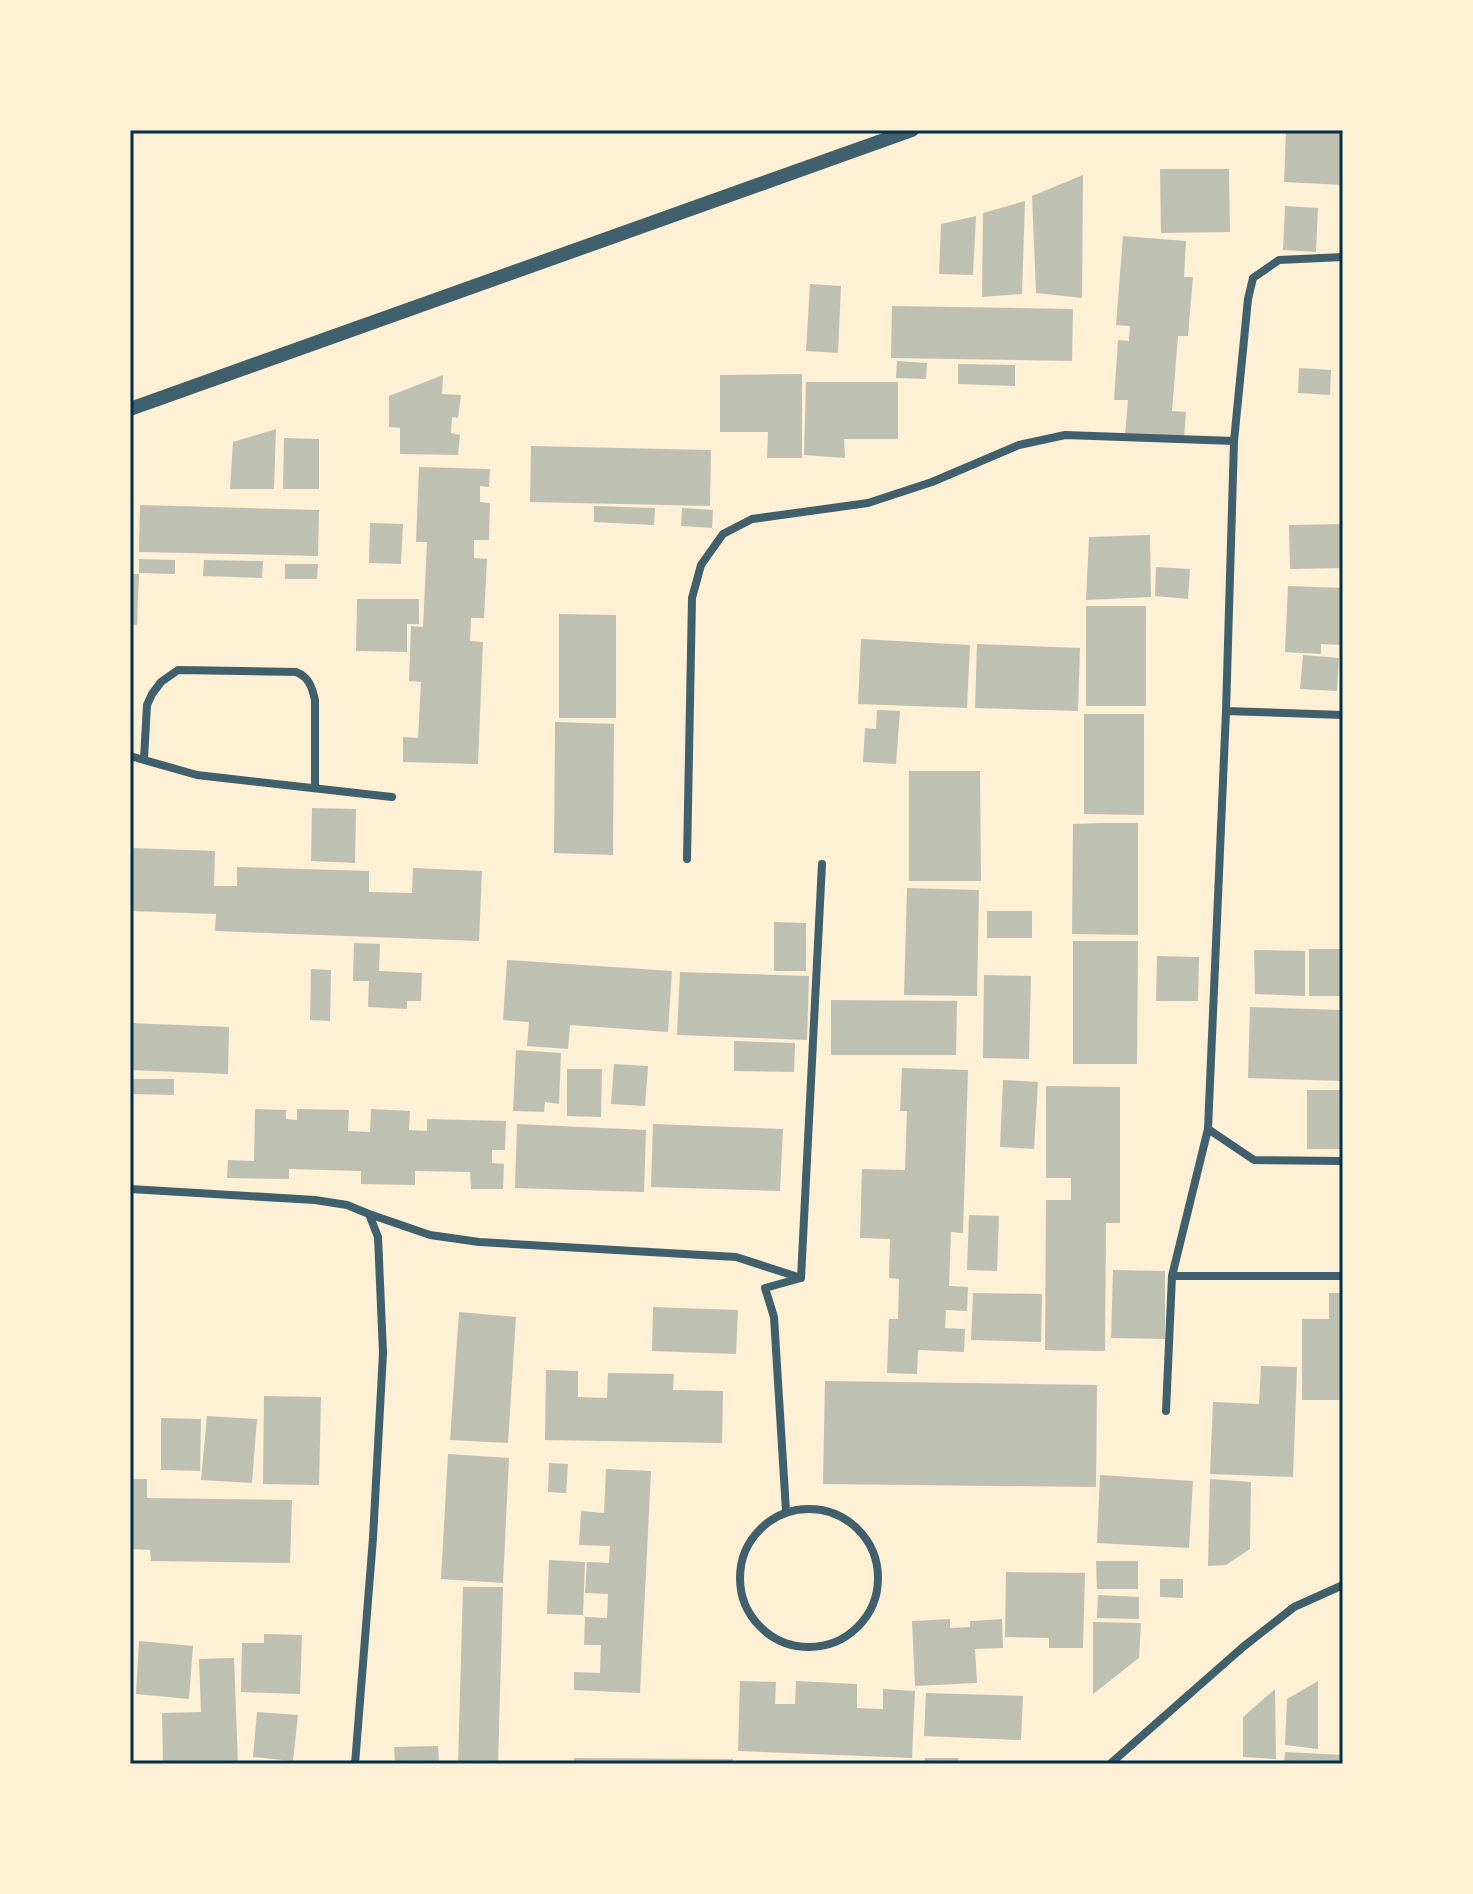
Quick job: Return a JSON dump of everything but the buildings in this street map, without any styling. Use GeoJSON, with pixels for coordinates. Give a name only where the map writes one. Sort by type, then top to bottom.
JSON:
{"type":"FeatureCollection","features":[{"type":"Feature","properties":{"kind":"street"},"geometry":{"type":"LineString","coordinates":[[130,409],[912,130]]}},
{"type":"Feature","properties":{"kind":"street"},"geometry":{"type":"LineString","coordinates":[[1166,1411],[1172,1276],[1208,1129],[1234,441],[1248,299],[1253,278],[1279,260],[1343,257]]}},
{"type":"Feature","properties":{"kind":"street"},"geometry":{"type":"LineString","coordinates":[[687,859],[692,598],[701,565],[723,534],[752,519],[868,503],[932,482],[1019,445],[1065,435],[1234,441]]}},
{"type":"Feature","properties":{"kind":"street"},"geometry":{"type":"LineString","coordinates":[[144,759],[147,705],[161,682],[178,670],[296,672],[304,675],[312,686],[315,700],[315,788]]}},
{"type":"Feature","properties":{"kind":"street"},"geometry":{"type":"LineString","coordinates":[[1226,711],[1343,715]]}},
{"type":"Feature","properties":{"kind":"street"},"geometry":{"type":"LineString","coordinates":[[130,756],[197,775],[392,797]]}},
{"type":"Feature","properties":{"kind":"street"},"geometry":{"type":"LineString","coordinates":[[801,1278],[822,864]]}},
{"type":"Feature","properties":{"kind":"street"},"geometry":{"type":"LineString","coordinates":[[1208,1129],[1254,1160],[1343,1161]]}},
{"type":"Feature","properties":{"kind":"street"},"geometry":{"type":"LineString","coordinates":[[130,1189],[315,1200],[347,1205],[430,1235],[479,1242],[736,1257],[801,1278]]}},
{"type":"Feature","properties":{"kind":"street"},"geometry":{"type":"LineString","coordinates":[[355,1764],[373,1538],[383,1353],[378,1237],[369,1214]]}},
{"type":"Feature","properties":{"kind":"street"},"geometry":{"type":"LineString","coordinates":[[1172,1276],[1343,1276]]}},
{"type":"Feature","properties":{"kind":"street"},"geometry":{"type":"LineString","coordinates":[[786,1511],[774,1317],[765,1288],[801,1278]]}},
{"type":"Feature","properties":{"kind":"street"},"geometry":{"type":"LineString","coordinates":[[823,1508],[856,1525],[876,1555],[879,1591],[863,1624],[833,1644],[796,1647],[774,1637],[763,1631],[742,1601],[739,1565],[755,1532],[786,1511],[823,1508]]}},
{"type":"Feature","properties":{"kind":"street"},"geometry":{"type":"LineString","coordinates":[[1110,1764],[1243,1647],[1294,1607],[1343,1585]]}}]}
